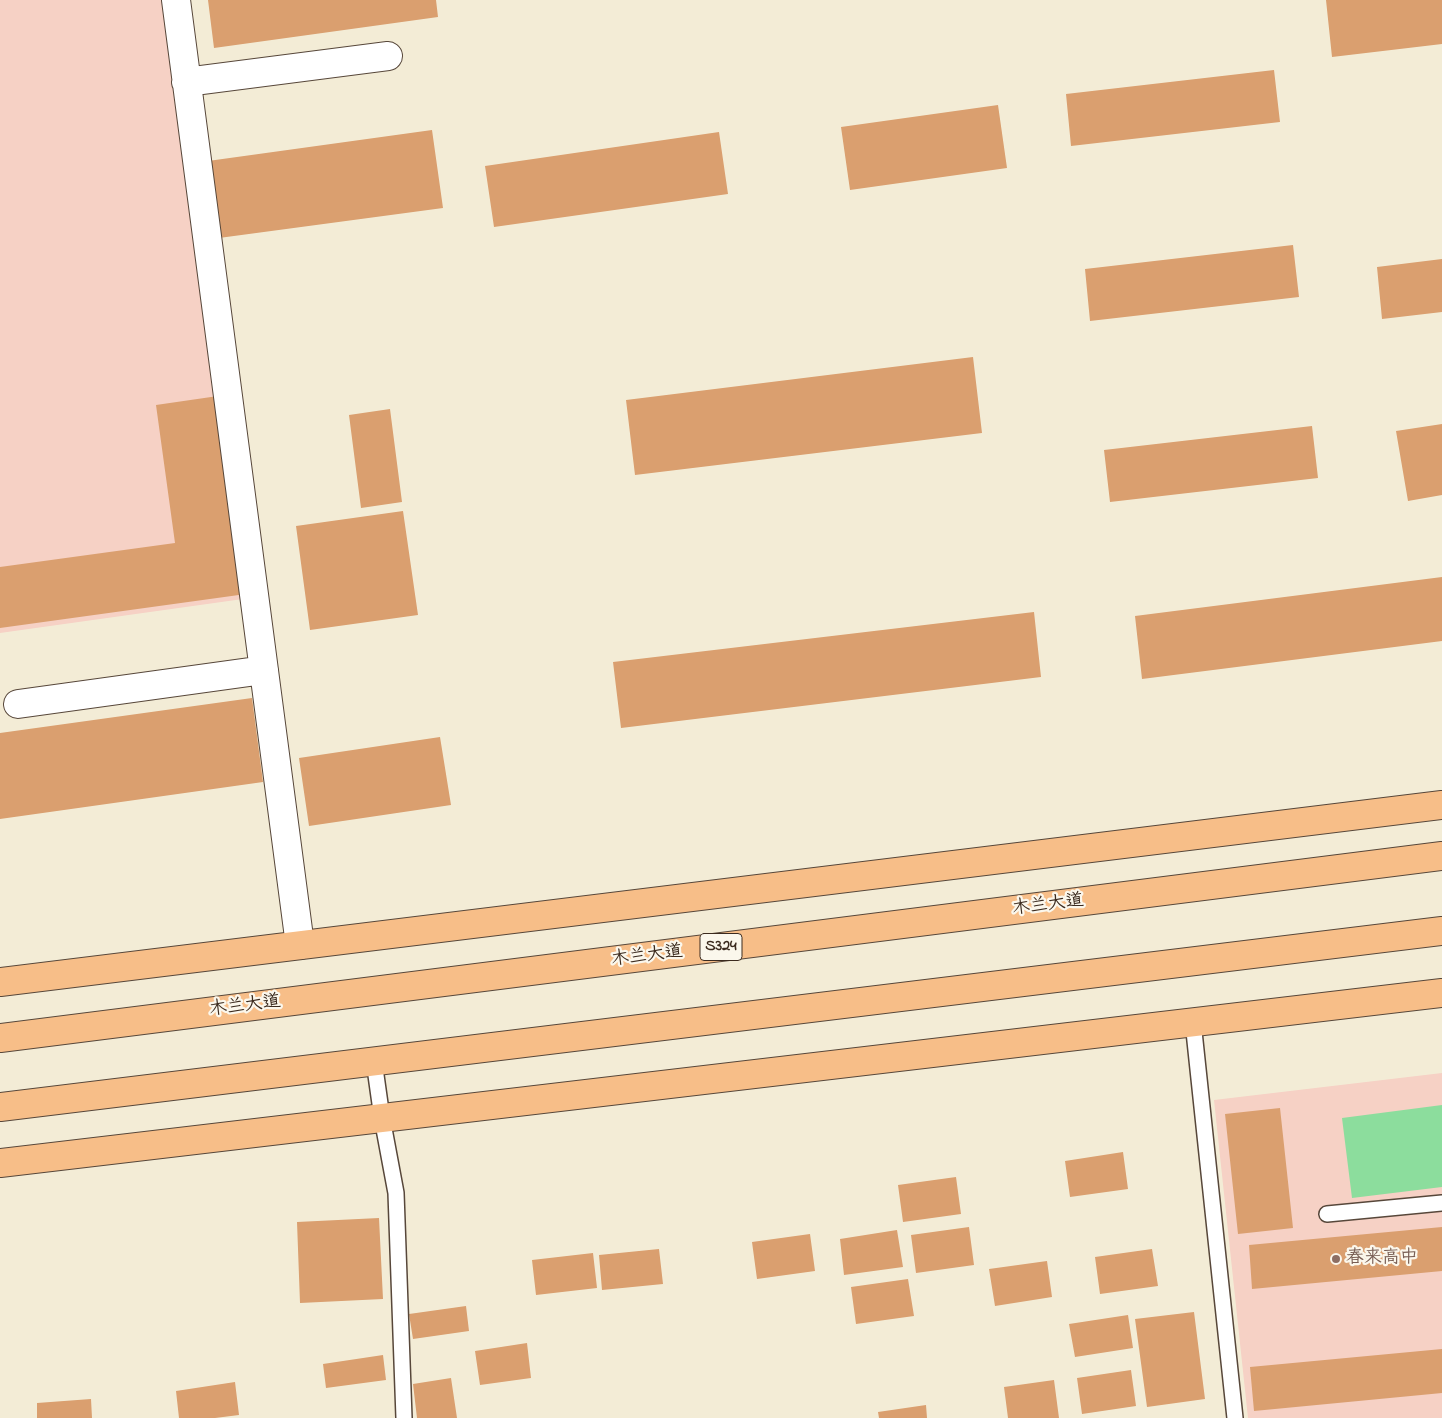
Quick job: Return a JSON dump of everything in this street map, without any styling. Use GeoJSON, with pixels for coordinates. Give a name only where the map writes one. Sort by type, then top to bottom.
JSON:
{"type":"FeatureCollection","features":[{"type":"Feature","properties":{"kind":"main road"},"geometry":{"type":"LineString","coordinates":[[0,982],[1442,805]]}},
{"type":"Feature","properties":{"kind":"main road","name":"木兰大道"},"geometry":{"type":"LineString","coordinates":[[0,1038],[1442,856]]}},
{"type":"Feature","properties":{"kind":"main road"},"geometry":{"type":"LineString","coordinates":[[0,1107],[1442,931]]}},
{"type":"Feature","properties":{"kind":"main road"},"geometry":{"type":"LineString","coordinates":[[0,1163],[1442,993]]}},
{"type":"Feature","properties":{"kind":"street"},"geometry":{"type":"LineString","coordinates":[[176,0],[300,945]]}},
{"type":"Feature","properties":{"kind":"street"},"geometry":{"type":"LineString","coordinates":[[186,82],[388,56]]}},
{"type":"Feature","properties":{"kind":"street"},"geometry":{"type":"LineString","coordinates":[[18,704],[264,670]]}},
{"type":"Feature","properties":{"kind":"lane"},"geometry":{"type":"LineString","coordinates":[[1193,1022],[1235,1418]]}},
{"type":"Feature","properties":{"kind":"lane"},"geometry":{"type":"LineString","coordinates":[[374,1061],[396,1193],[404,1418]]}},
{"type":"Feature","properties":{"kind":"lane"},"geometry":{"type":"LineString","coordinates":[[1327,1214],[1442,1203]]}},
{"type":"Feature","properties":{"kind":"shaded area"},"geometry":{"type":"Polygon","coordinates":[[[0,0],[166,0],[250,598],[0,633],[0,0]]]}},
{"type":"Feature","properties":{"kind":"shaded area","name":"春来高中"},"geometry":{"type":"Polygon","coordinates":[[[1442,1073],[1442,1418],[1248,1418],[1214,1100],[1442,1073]]]}},
{"type":"Feature","properties":{"kind":"green space"},"geometry":{"type":"Polygon","coordinates":[[[1442,1105],[1442,1187],[1352,1198],[1342,1118],[1442,1105]]]}},
{"type":"Feature","properties":{"kind":"building"},"geometry":{"type":"Polygon","coordinates":[[[208,0],[436,0],[438,17],[214,48],[208,0]]]}},
{"type":"Feature","properties":{"kind":"building"},"geometry":{"type":"Polygon","coordinates":[[[1326,0],[1442,0],[1442,44],[1332,57],[1326,0]]]}},
{"type":"Feature","properties":{"kind":"building"},"geometry":{"type":"Polygon","coordinates":[[[1274,70],[1280,122],[1071,146],[1066,94],[1274,70]]]}},
{"type":"Feature","properties":{"kind":"building"},"geometry":{"type":"Polygon","coordinates":[[[998,105],[1007,168],[850,190],[841,127],[998,105]]]}},
{"type":"Feature","properties":{"kind":"building"},"geometry":{"type":"Polygon","coordinates":[[[432,130],[443,208],[219,238],[208,161],[432,130]]]}},
{"type":"Feature","properties":{"kind":"building"},"geometry":{"type":"Polygon","coordinates":[[[719,132],[728,194],[494,227],[485,166],[719,132]]]}},
{"type":"Feature","properties":{"kind":"building"},"geometry":{"type":"Polygon","coordinates":[[[1293,245],[1299,297],[1090,321],[1085,269],[1293,245]]]}},
{"type":"Feature","properties":{"kind":"building"},"geometry":{"type":"Polygon","coordinates":[[[1442,259],[1442,312],[1382,319],[1377,267],[1442,259]]]}},
{"type":"Feature","properties":{"kind":"building"},"geometry":{"type":"Polygon","coordinates":[[[973,357],[982,433],[635,475],[626,400],[973,357]]]}},
{"type":"Feature","properties":{"kind":"building"},"geometry":{"type":"Polygon","coordinates":[[[218,396],[246,594],[0,628],[0,567],[175,543],[156,405],[218,396]]]}},
{"type":"Feature","properties":{"kind":"building"},"geometry":{"type":"Polygon","coordinates":[[[390,409],[402,502],[361,508],[349,415],[390,409]]]}},
{"type":"Feature","properties":{"kind":"building"},"geometry":{"type":"Polygon","coordinates":[[[1442,424],[1442,495],[1408,501],[1396,431],[1442,424]]]}},
{"type":"Feature","properties":{"kind":"building"},"geometry":{"type":"Polygon","coordinates":[[[1312,426],[1318,478],[1110,502],[1104,450],[1312,426]]]}},
{"type":"Feature","properties":{"kind":"building"},"geometry":{"type":"Polygon","coordinates":[[[403,511],[418,615],[310,630],[296,526],[403,511]]]}},
{"type":"Feature","properties":{"kind":"building"},"geometry":{"type":"Polygon","coordinates":[[[1442,577],[1442,641],[1142,679],[1135,616],[1442,577]]]}},
{"type":"Feature","properties":{"kind":"building"},"geometry":{"type":"Polygon","coordinates":[[[1034,612],[1041,677],[621,728],[613,662],[1034,612]]]}},
{"type":"Feature","properties":{"kind":"building"},"geometry":{"type":"Polygon","coordinates":[[[252,698],[263,782],[0,819],[0,733],[252,698]]]}},
{"type":"Feature","properties":{"kind":"building"},"geometry":{"type":"Polygon","coordinates":[[[440,737],[451,805],[309,826],[299,758],[440,737]]]}},
{"type":"Feature","properties":{"kind":"building"},"geometry":{"type":"Polygon","coordinates":[[[1280,1108],[1293,1228],[1238,1234],[1225,1114],[1280,1108]]]}},
{"type":"Feature","properties":{"kind":"building"},"geometry":{"type":"Polygon","coordinates":[[[1123,1152],[1128,1189],[1070,1197],[1065,1161],[1123,1152]]]}},
{"type":"Feature","properties":{"kind":"building"},"geometry":{"type":"Polygon","coordinates":[[[956,1177],[961,1214],[903,1222],[898,1185],[956,1177]]]}},
{"type":"Feature","properties":{"kind":"building"},"geometry":{"type":"Polygon","coordinates":[[[379,1218],[383,1299],[300,1303],[297,1222],[379,1218]]]}},
{"type":"Feature","properties":{"kind":"building"},"geometry":{"type":"Polygon","coordinates":[[[969,1227],[974,1265],[916,1273],[911,1235],[969,1227]]]}},
{"type":"Feature","properties":{"kind":"building"},"geometry":{"type":"Polygon","coordinates":[[[1442,1227],[1442,1271],[1252,1289],[1249,1245],[1442,1227]]]}},
{"type":"Feature","properties":{"kind":"building"},"geometry":{"type":"Polygon","coordinates":[[[897,1230],[903,1267],[844,1275],[840,1239],[897,1230]]]}},
{"type":"Feature","properties":{"kind":"building"},"geometry":{"type":"Polygon","coordinates":[[[810,1234],[815,1271],[757,1279],[752,1242],[810,1234]]]}},
{"type":"Feature","properties":{"kind":"building"},"geometry":{"type":"Polygon","coordinates":[[[659,1249],[663,1284],[602,1290],[599,1255],[659,1249]]]}},
{"type":"Feature","properties":{"kind":"building"},"geometry":{"type":"Polygon","coordinates":[[[1152,1249],[1158,1286],[1100,1294],[1095,1257],[1152,1249]]]}},
{"type":"Feature","properties":{"kind":"building"},"geometry":{"type":"Polygon","coordinates":[[[593,1253],[597,1288],[536,1295],[532,1260],[593,1253]]]}},
{"type":"Feature","properties":{"kind":"building"},"geometry":{"type":"Polygon","coordinates":[[[1047,1261],[1052,1297],[995,1306],[989,1269],[1047,1261]]]}},
{"type":"Feature","properties":{"kind":"building"},"geometry":{"type":"Polygon","coordinates":[[[908,1279],[914,1316],[856,1324],[851,1287],[908,1279]]]}},
{"type":"Feature","properties":{"kind":"building"},"geometry":{"type":"Polygon","coordinates":[[[466,1306],[469,1331],[413,1339],[409,1314],[466,1306]]]}},
{"type":"Feature","properties":{"kind":"building"},"geometry":{"type":"Polygon","coordinates":[[[1194,1312],[1205,1399],[1147,1407],[1135,1319],[1194,1312]]]}},
{"type":"Feature","properties":{"kind":"building"},"geometry":{"type":"Polygon","coordinates":[[[1128,1315],[1133,1348],[1075,1357],[1069,1324],[1128,1315]]]}},
{"type":"Feature","properties":{"kind":"building"},"geometry":{"type":"Polygon","coordinates":[[[527,1343],[531,1378],[480,1385],[475,1351],[527,1343]]]}},
{"type":"Feature","properties":{"kind":"building"},"geometry":{"type":"Polygon","coordinates":[[[1442,1349],[1442,1393],[1254,1411],[1250,1367],[1442,1349]]]}},
{"type":"Feature","properties":{"kind":"building"},"geometry":{"type":"Polygon","coordinates":[[[383,1355],[386,1380],[326,1388],[323,1364],[383,1355]]]}},
{"type":"Feature","properties":{"kind":"building"},"geometry":{"type":"Polygon","coordinates":[[[1131,1370],[1136,1406],[1082,1414],[1077,1378],[1131,1370]]]}},
{"type":"Feature","properties":{"kind":"building"},"geometry":{"type":"Polygon","coordinates":[[[451,1378],[457,1418],[417,1418],[413,1384],[451,1378]]]}},
{"type":"Feature","properties":{"kind":"building"},"geometry":{"type":"Polygon","coordinates":[[[1054,1380],[1059,1418],[1008,1418],[1004,1387],[1054,1380]]]}},
{"type":"Feature","properties":{"kind":"building"},"geometry":{"type":"Polygon","coordinates":[[[235,1382],[239,1415],[215,1418],[179,1418],[176,1391],[235,1382]]]}},
{"type":"Feature","properties":{"kind":"building"},"geometry":{"type":"Polygon","coordinates":[[[91,1399],[92,1418],[37,1418],[37,1403],[91,1399]]]}},
{"type":"Feature","properties":{"kind":"building"},"geometry":{"type":"Polygon","coordinates":[[[926,1405],[927,1418],[879,1418],[878,1412],[926,1405]]]}},
{"type":"Feature","properties":{"kind":"place","name":"春来高中"},"geometry":{"type":"Point","coordinates":[1336,1259]}}]}
